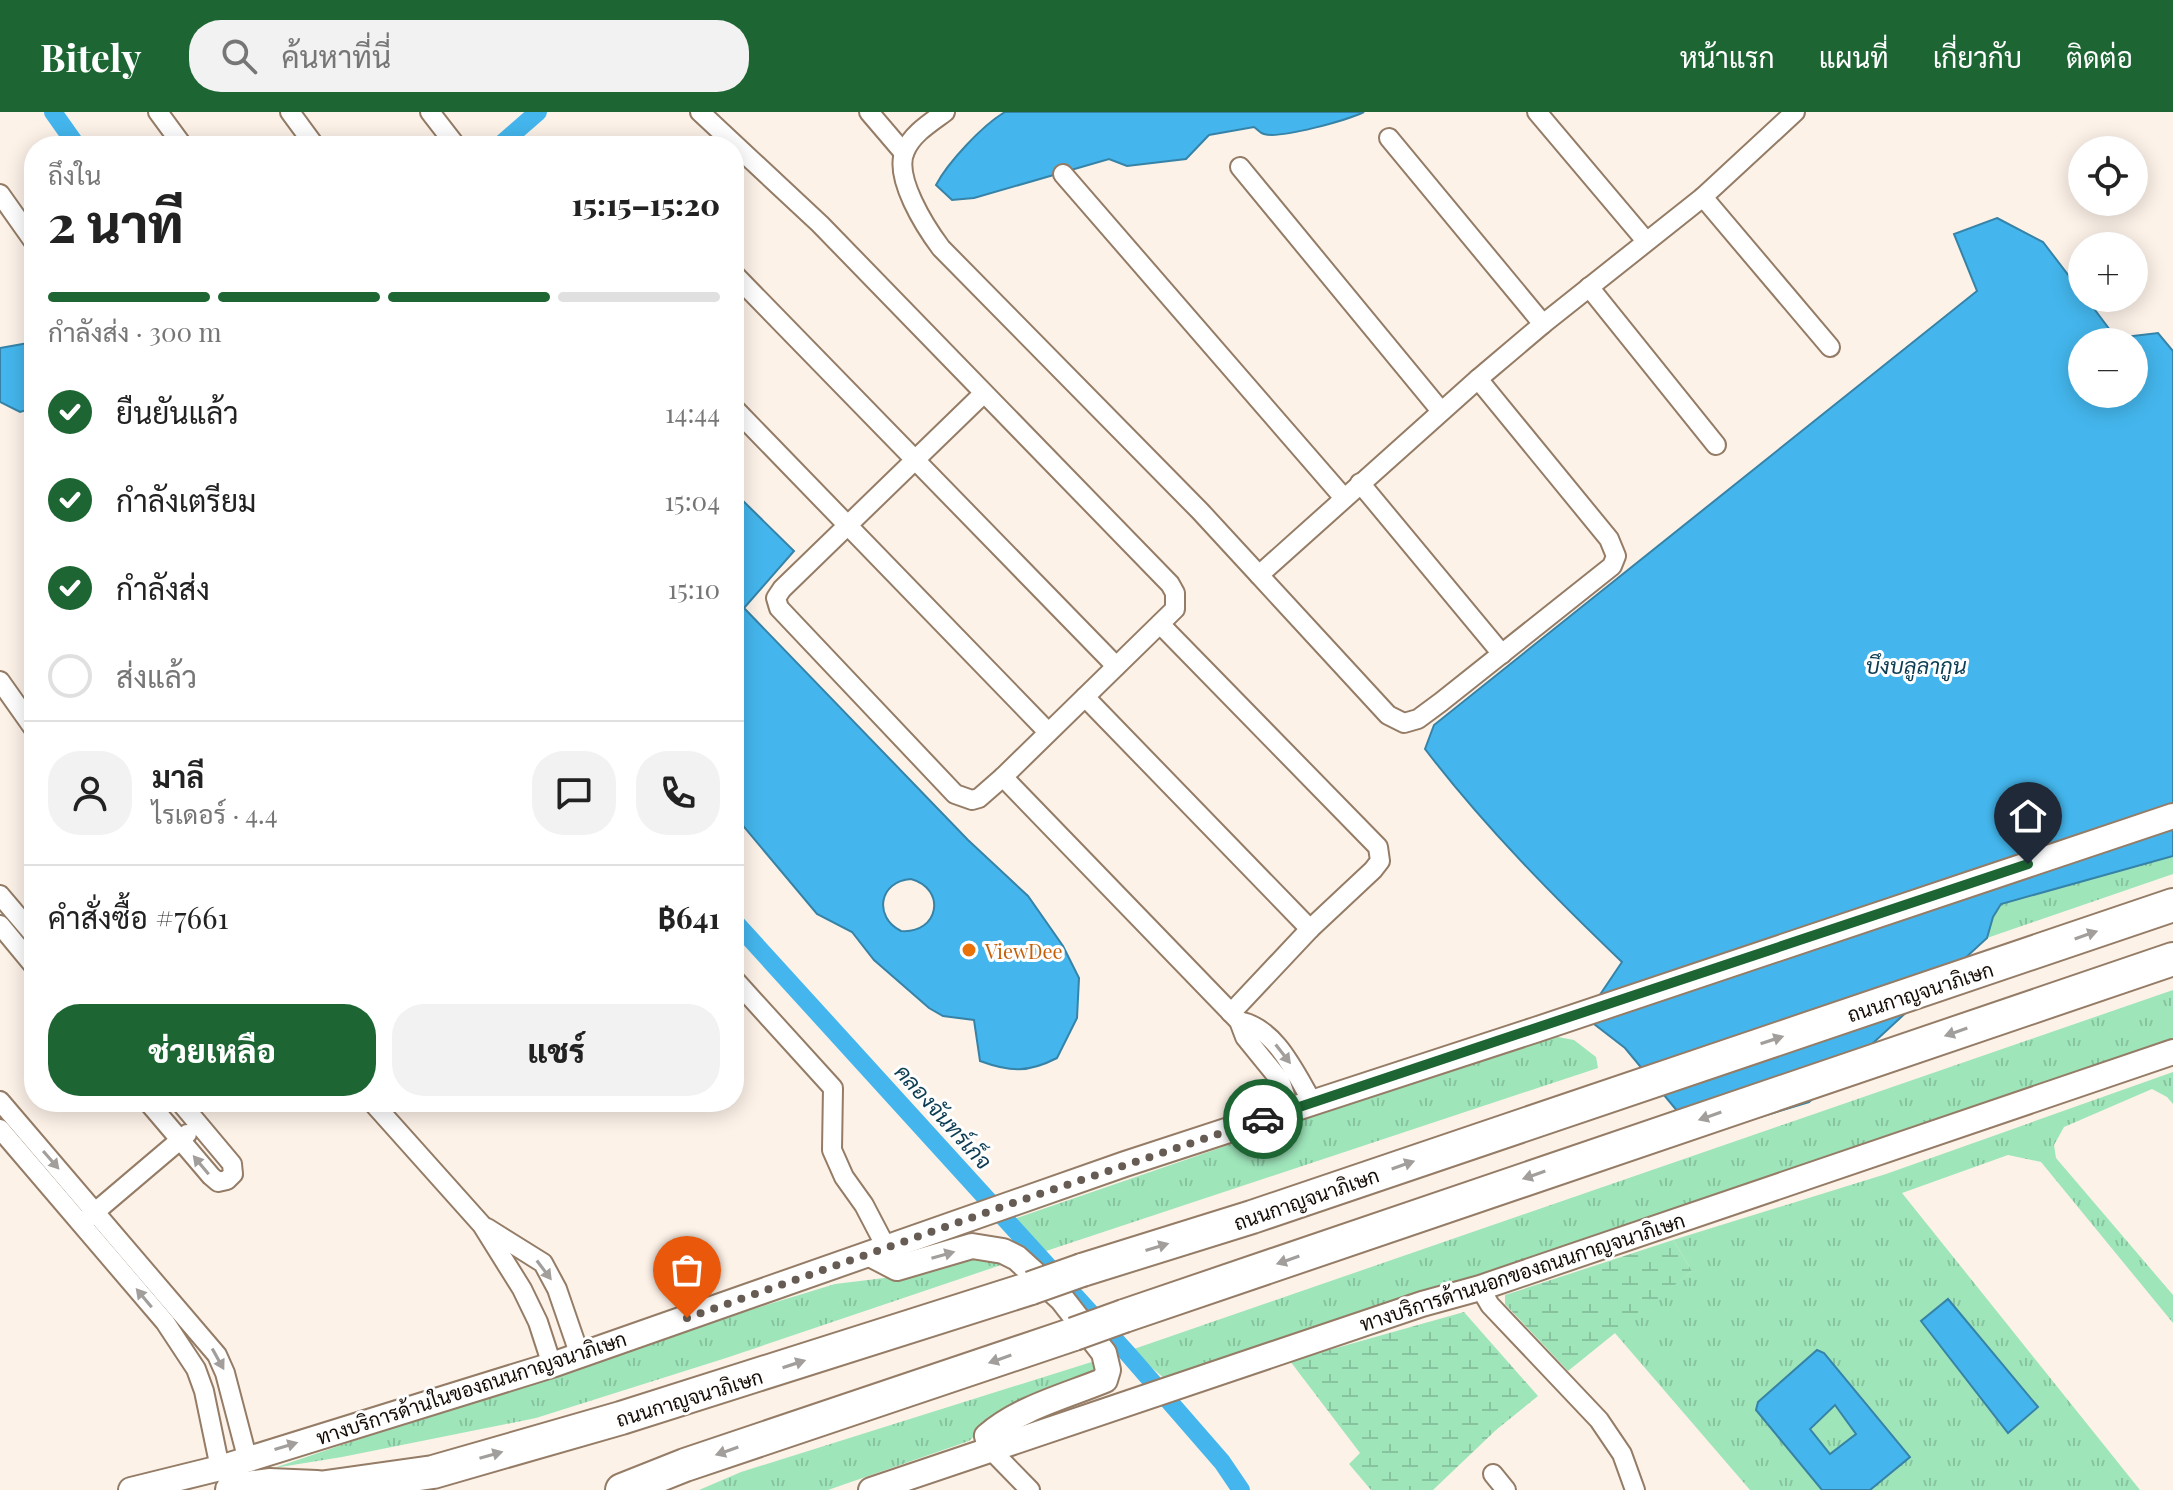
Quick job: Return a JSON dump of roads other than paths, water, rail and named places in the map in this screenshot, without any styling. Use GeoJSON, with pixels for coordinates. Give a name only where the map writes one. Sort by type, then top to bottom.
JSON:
{"type":"FeatureCollection","features":[{"type":"Feature","properties":{"kind":"highway","name":"ถนนกาญจนาภิเษก"},"geometry":{"type":"LineString","coordinates":[[386,1490],[433,1472],[621,1418],[1252,1217],[2173,905]]}},
{"type":"Feature","properties":{"kind":"highway"},"geometry":{"type":"LineString","coordinates":[[622,1490],[685,1465],[2173,959]]}},
{"type":"Feature","properties":{"kind":"highway","name":"ถนนกาญจนาภิเษก"},"geometry":{"type":"LineString","coordinates":[[226,1479],[311,1488],[433,1472]]}},
{"type":"Feature","properties":{"kind":"main road","name":"ทางบริการด้านในของถนนกาญจนาภิเษก"},"geometry":{"type":"LineString","coordinates":[[131,1490],[226,1479],[247,1457],[552,1365],[1125,1164],[2173,816]]}},
{"type":"Feature","properties":{"kind":"main road","name":"ทางบริการด้านนอกของถนนกาญจนาภิเษก"},"geometry":{"type":"LineString","coordinates":[[871,1490],[908,1485],[966,1456],[1126,1406],[1422,1304],[1480,1288],[2170,1058]]}},
{"type":"Feature","properties":{"kind":"main road"},"geometry":{"type":"LineString","coordinates":[[878,1251],[897,1268],[972,1246],[1003,1251],[1017,1258],[1062,1299],[1104,1353],[1108,1370],[1105,1380],[1020,1415],[997,1428],[987,1436],[991,1450]]}},
{"type":"Feature","properties":{"kind":"street"},"geometry":{"type":"LineString","coordinates":[[158,112],[176,136]]}},
{"type":"Feature","properties":{"kind":"street"},"geometry":{"type":"LineString","coordinates":[[290,112],[308,136]]}},
{"type":"Feature","properties":{"kind":"street"},"geometry":{"type":"LineString","coordinates":[[430,112],[449,136]]}},
{"type":"Feature","properties":{"kind":"street"},"geometry":{"type":"LineString","coordinates":[[700,112],[726,136]]}},
{"type":"Feature","properties":{"kind":"street"},"geometry":{"type":"LineString","coordinates":[[869,112],[904,153]]}},
{"type":"Feature","properties":{"kind":"street"},"geometry":{"type":"LineString","coordinates":[[945,112],[917,133],[904,153],[903,167],[923,224],[941,248],[1200,511],[1388,715],[1404,723],[1418,719],[1502,654],[1597,579],[1612,566],[1616,556],[1609,539],[1478,379]]}},
{"type":"Feature","properties":{"kind":"street"},"geometry":{"type":"LineString","coordinates":[[1537,112],[1646,241]]}},
{"type":"Feature","properties":{"kind":"street"},"geometry":{"type":"LineString","coordinates":[[1259,575],[1478,379],[1703,197],[1795,112]]}},
{"type":"Feature","properties":{"kind":"street"},"geometry":{"type":"LineString","coordinates":[[1389,138],[1543,324]]}},
{"type":"Feature","properties":{"kind":"street"},"geometry":{"type":"LineString","coordinates":[[744,153],[820,224],[1170,584],[1175,593],[1175,609],[1003,777],[979,798],[972,800],[955,794],[779,608],[776,598],[983,394]]}},
{"type":"Feature","properties":{"kind":"street"},"geometry":{"type":"LineString","coordinates":[[1240,167],[1441,411]]}},
{"type":"Feature","properties":{"kind":"street"},"geometry":{"type":"LineString","coordinates":[[1063,174],[1344,498]]}},
{"type":"Feature","properties":{"kind":"street"},"geometry":{"type":"LineString","coordinates":[[0,194],[24,228]]}},
{"type":"Feature","properties":{"kind":"street"},"geometry":{"type":"LineString","coordinates":[[1703,197],[1830,347]]}},
{"type":"Feature","properties":{"kind":"street"},"geometry":{"type":"LineString","coordinates":[[744,284],[1116,666]]}},
{"type":"Feature","properties":{"kind":"street"},"geometry":{"type":"LineString","coordinates":[[1589,287],[1716,445]]}},
{"type":"Feature","properties":{"kind":"street"},"geometry":{"type":"LineString","coordinates":[[744,418],[1048,732]]}},
{"type":"Feature","properties":{"kind":"street"},"geometry":{"type":"LineString","coordinates":[[1360,483],[1502,654]]}},
{"type":"Feature","properties":{"kind":"street"},"geometry":{"type":"LineString","coordinates":[[1160,624],[1378,847],[1380,861],[1373,870],[1310,929],[1235,1017]]}},
{"type":"Feature","properties":{"kind":"street"},"geometry":{"type":"LineString","coordinates":[[0,681],[24,710]]}},
{"type":"Feature","properties":{"kind":"street"},"geometry":{"type":"LineString","coordinates":[[1085,697],[1310,929]]}},
{"type":"Feature","properties":{"kind":"street"},"geometry":{"type":"LineString","coordinates":[[1003,777],[1235,1017],[1245,1037],[1302,1106]]}},
{"type":"Feature","properties":{"kind":"street"},"geometry":{"type":"LineString","coordinates":[[0,895],[24,923]]}},
{"type":"Feature","properties":{"kind":"street"},"geometry":{"type":"LineString","coordinates":[[0,925],[24,954]]}},
{"type":"Feature","properties":{"kind":"street"},"geometry":{"type":"LineString","coordinates":[[744,990],[833,1088],[832,1150],[844,1177],[864,1205],[878,1251]]}},
{"type":"Feature","properties":{"kind":"street"},"geometry":{"type":"LineString","coordinates":[[0,1101],[217,1355],[225,1373],[247,1457]]}},
{"type":"Feature","properties":{"kind":"street"},"geometry":{"type":"LineString","coordinates":[[156,1112],[218,1182],[227,1180],[233,1174],[232,1164],[189,1112]]}},
{"type":"Feature","properties":{"kind":"street"},"geometry":{"type":"LineString","coordinates":[[381,1112],[482,1225],[522,1289],[538,1322],[552,1365]]}},
{"type":"Feature","properties":{"kind":"street"},"geometry":{"type":"LineString","coordinates":[[80,1223],[199,1124]]}},
{"type":"Feature","properties":{"kind":"street"},"geometry":{"type":"LineString","coordinates":[[0,1129],[165,1322],[186,1352],[204,1391],[226,1479]]}},
{"type":"Feature","properties":{"kind":"street"},"geometry":{"type":"LineString","coordinates":[[482,1225],[543,1263],[557,1289],[579,1353]]}},
{"type":"Feature","properties":{"kind":"street"},"geometry":{"type":"LineString","coordinates":[[1480,1288],[1490,1305],[1599,1420],[1622,1454],[1635,1490]]}},
{"type":"Feature","properties":{"kind":"street"},"geometry":{"type":"LineString","coordinates":[[991,1450],[1030,1490]]}},
{"type":"Feature","properties":{"kind":"street"},"geometry":{"type":"LineString","coordinates":[[1493,1474],[1506,1490]]}},
{"type":"Feature","properties":{"kind":"water"},"geometry":{"type":"Polygon","coordinates":[[[1005,112],[1364,112],[1284,134],[1264,134],[1254,127],[1209,135],[1186,159],[1127,166],[1109,159],[974,198],[952,200],[936,185],[957,155],[1005,112]]]}},
{"type":"Feature","properties":{"kind":"water","name":"บึงบลูลากูน"},"geometry":{"type":"Polygon","coordinates":[[[1997,218],[2043,242],[2068,275],[2068,312],[2096,312],[2108,328],[2068,328],[2068,408],[2148,408],[2148,334],[2158,333],[2173,351],[2173,856],[2001,904],[1993,917],[1987,938],[1809,1102],[1698,1136],[1625,1048],[1585,1017],[1622,962],[1520,860],[1425,749],[1434,725],[1977,291],[1954,234],[1997,218]]]}},
{"type":"Feature","properties":{"kind":"water"},"geometry":{"type":"Polygon","coordinates":[[[24,344],[24,411],[20,412],[0,402],[0,348],[24,344]]]}},
{"type":"Feature","properties":{"kind":"water"},"geometry":{"type":"Polygon","coordinates":[[[744,502],[794,551],[744,608],[744,502]]]}},
{"type":"Feature","properties":{"kind":"water"},"geometry":{"type":"Polygon","coordinates":[[[744,608],[968,840],[1028,896],[1063,946],[1079,978],[1077,1018],[1057,1058],[1019,1069],[980,1061],[974,1020],[943,1016],[929,1008],[874,960],[852,932],[817,914],[744,827],[744,608]],[[911,879],[900,881],[886,893],[883,909],[886,917],[901,931],[924,926],[934,910],[930,892],[911,879]]]}},
{"type":"Feature","properties":{"kind":"water"},"geometry":{"type":"Polygon","coordinates":[[[1948,1299],[2038,1407],[2008,1433],[1921,1321],[1948,1299]]]}},
{"type":"Feature","properties":{"kind":"water"},"geometry":{"type":"Polygon","coordinates":[[[1817,1350],[1824,1353],[1910,1457],[1870,1490],[1822,1490],[1756,1410],[1758,1402],[1817,1350]],[[1835,1405],[1810,1429],[1830,1454],[1856,1434],[1835,1405]]]}},
{"type":"Feature","properties":{"kind":"waterway"},"geometry":{"type":"LineString","coordinates":[[53,112],[70,136]]}},
{"type":"Feature","properties":{"kind":"waterway"},"geometry":{"type":"LineString","coordinates":[[510,136],[538,112]]}},
{"type":"Feature","properties":{"kind":"waterway","name":"คลองจันทร์เก็จ"},"geometry":{"type":"LineString","coordinates":[[744,932],[1128,1354],[1222,1462],[1241,1490]]}},
{"type":"Feature","properties":{"kind":"place","name":"ViewDee"},"geometry":{"type":"Point","coordinates":[969,950]}}]}
